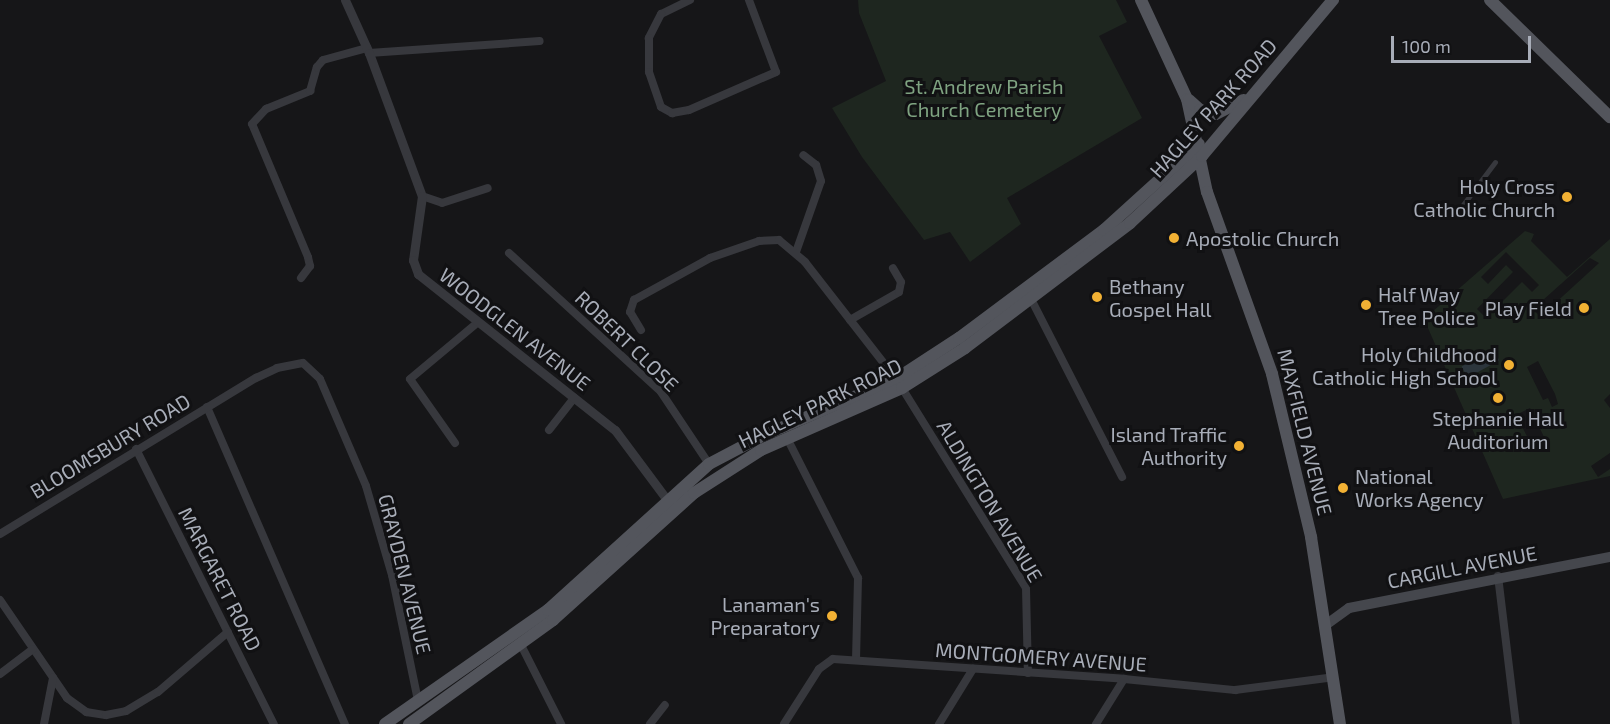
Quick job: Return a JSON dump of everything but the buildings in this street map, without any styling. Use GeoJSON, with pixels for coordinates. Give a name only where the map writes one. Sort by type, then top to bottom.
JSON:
{"type":"FeatureCollection","features":[{"type":"Feature","properties":{"kind":"main road","name":"MAXFIELD AVENUE"},"geometry":{"type":"LineString","coordinates":[[1141,0],[1187,99],[1200,150],[1207,192],[1272,374],[1311,537],[1327,624],[1340,724]]}},
{"type":"Feature","properties":{"kind":"main road","name":"HAGLEY PARK ROAD"},"geometry":{"type":"LineString","coordinates":[[409,724],[521,645],[675,509],[735,466],[899,383],[1032,299],[1130,223],[1260,89],[1333,0]]}},
{"type":"Feature","properties":{"kind":"main road"},"geometry":{"type":"LineString","coordinates":[[1490,0],[1610,117]]}},
{"type":"Feature","properties":{"kind":"main road"},"geometry":{"type":"LineString","coordinates":[[1187,99],[1200,110],[1216,114],[1260,89]]}},
{"type":"Feature","properties":{"kind":"main road","name":"HAGLEY PARK ROAD"},"geometry":{"type":"LineString","coordinates":[[384,724],[548,609],[667,498],[709,464],[762,436],[899,383],[1078,250],[1200,150]]}},
{"type":"Feature","properties":{"kind":"main road","name":"CARGILL AVENUE"},"geometry":{"type":"LineString","coordinates":[[1327,624],[1342,610],[1498,576],[1610,557]]}},
{"type":"Feature","properties":{"kind":"street","name":"WOODGLEN AVENUE"},"geometry":{"type":"LineString","coordinates":[[345,0],[368,50],[422,196],[415,267],[424,281],[615,430],[675,509]]}},
{"type":"Feature","properties":{"kind":"street"},"geometry":{"type":"LineString","coordinates":[[689,0],[661,14],[649,38],[649,72],[661,107],[672,113],[689,110],[777,72],[749,0]]}},
{"type":"Feature","properties":{"kind":"street"},"geometry":{"type":"LineString","coordinates":[[302,278],[310,262],[252,124],[267,109],[310,90],[317,67],[323,60],[368,50],[540,41]]}},
{"type":"Feature","properties":{"kind":"street"},"geometry":{"type":"LineString","coordinates":[[641,330],[630,312],[630,303],[685,270],[736,249],[770,239],[785,242],[796,252],[820,181],[816,165],[802,155]]}},
{"type":"Feature","properties":{"kind":"street"},"geometry":{"type":"LineString","coordinates":[[1459,210],[1495,162]]}},
{"type":"Feature","properties":{"kind":"street"},"geometry":{"type":"LineString","coordinates":[[422,196],[442,203],[488,188]]}},
{"type":"Feature","properties":{"kind":"street","name":"ALDINGTON AVENUE"},"geometry":{"type":"LineString","coordinates":[[796,252],[899,383],[1026,588],[1028,673]]}},
{"type":"Feature","properties":{"kind":"street","name":"ROBERT CLOSE"},"geometry":{"type":"LineString","coordinates":[[509,253],[661,392],[709,464]]}},
{"type":"Feature","properties":{"kind":"street"},"geometry":{"type":"LineString","coordinates":[[850,320],[899,292],[901,282],[893,268]]}},
{"type":"Feature","properties":{"kind":"street"},"geometry":{"type":"LineString","coordinates":[[1032,299],[1122,477]]}},
{"type":"Feature","properties":{"kind":"street"},"geometry":{"type":"LineString","coordinates":[[455,443],[410,379],[477,323]]}},
{"type":"Feature","properties":{"kind":"street","name":"GRAYDEN AVENUE"},"geometry":{"type":"LineString","coordinates":[[207,407],[277,368],[303,363],[314,369],[366,486],[380,531],[418,700]]}},
{"type":"Feature","properties":{"kind":"street"},"geometry":{"type":"LineString","coordinates":[[549,430],[574,398]]}},
{"type":"Feature","properties":{"kind":"street"},"geometry":{"type":"LineString","coordinates":[[207,407],[345,724]]}},
{"type":"Feature","properties":{"kind":"street","name":"BLOOMSBURY ROAD"},"geometry":{"type":"LineString","coordinates":[[0,534],[207,407]]}},
{"type":"Feature","properties":{"kind":"street"},"geometry":{"type":"LineString","coordinates":[[788,440],[858,578],[856,659]]}},
{"type":"Feature","properties":{"kind":"street","name":"MARGARET ROAD"},"geometry":{"type":"LineString","coordinates":[[136,449],[274,724]]}},
{"type":"Feature","properties":{"kind":"street"},"geometry":{"type":"LineString","coordinates":[[1498,576],[1516,724]]}},
{"type":"Feature","properties":{"kind":"street"},"geometry":{"type":"LineString","coordinates":[[0,600],[67,698],[86,712],[106,715],[126,711],[158,692],[228,632]]}},
{"type":"Feature","properties":{"kind":"street"},"geometry":{"type":"LineString","coordinates":[[521,645],[561,724]]}},
{"type":"Feature","properties":{"kind":"street"},"geometry":{"type":"LineString","coordinates":[[0,674],[33,649]]}},
{"type":"Feature","properties":{"kind":"street","name":"MONTGOMERY AVENUE"},"geometry":{"type":"LineString","coordinates":[[784,724],[819,669],[833,659],[1124,679],[1236,690],[1327,678]]}},
{"type":"Feature","properties":{"kind":"street"},"geometry":{"type":"LineString","coordinates":[[939,724],[973,669]]}},
{"type":"Feature","properties":{"kind":"street"},"geometry":{"type":"LineString","coordinates":[[44,724],[53,678]]}},
{"type":"Feature","properties":{"kind":"street"},"geometry":{"type":"LineString","coordinates":[[1096,724],[1124,679]]}},
{"type":"Feature","properties":{"kind":"street"},"geometry":{"type":"LineString","coordinates":[[650,724],[665,705]]}},
{"type":"Feature","properties":{"kind":"green space","name":"St. Andrew Parish Church Cemetery"},"geometry":{"type":"Polygon","coordinates":[[[858,0],[1116,0],[1127,22],[1099,36],[1142,118],[1007,198],[1021,224],[970,262],[950,232],[924,240],[862,157],[832,108],[886,81],[859,13],[858,0]]]}},
{"type":"Feature","properties":{"kind":"green space","name":"Holy Childhood Catholic High School"},"geometry":{"type":"Polygon","coordinates":[[[1525,231],[1534,234],[1531,241],[1567,277],[1610,239],[1610,394],[1604,400],[1610,408],[1610,453],[1591,466],[1598,477],[1610,469],[1610,476],[1503,499],[1424,319],[1525,231]],[[1506,252],[1481,277],[1488,284],[1506,265],[1513,272],[1477,309],[1486,318],[1522,282],[1532,292],[1539,285],[1506,252]],[[1590,258],[1533,309],[1540,317],[1599,263],[1590,258]],[[1538,361],[1527,367],[1543,400],[1548,398],[1552,407],[1558,404],[1538,361]],[[1530,408],[1516,415],[1531,444],[1544,437],[1530,408]]]}},
{"type":"Feature","properties":{"kind":"shaded area"},"geometry":{"type":"Polygon","coordinates":[[[1493,349],[1499,360],[1468,378],[1462,366],[1493,349]]]}},
{"type":"Feature","properties":{"kind":"place","name":"Holy Cross Catholic Church"},"geometry":{"type":"Point","coordinates":[1567,197]}},
{"type":"Feature","properties":{"kind":"place","name":"Apostolic Church"},"geometry":{"type":"Point","coordinates":[1174,238]}},
{"type":"Feature","properties":{"kind":"place","name":"Bethany Gospel Hall"},"geometry":{"type":"Point","coordinates":[1097,297]}},
{"type":"Feature","properties":{"kind":"place","name":"Half Way Tree Police"},"geometry":{"type":"Point","coordinates":[1366,305]}},
{"type":"Feature","properties":{"kind":"place","name":"Play Field"},"geometry":{"type":"Point","coordinates":[1584,308]}},
{"type":"Feature","properties":{"kind":"place","name":"Holy Childhood Catholic High School"},"geometry":{"type":"Point","coordinates":[1509,365]}},
{"type":"Feature","properties":{"kind":"place","name":"Stephanie Hall Auditorium"},"geometry":{"type":"Point","coordinates":[1498,398]}},
{"type":"Feature","properties":{"kind":"place","name":"Island Traffic Authority"},"geometry":{"type":"Point","coordinates":[1239,446]}},
{"type":"Feature","properties":{"kind":"place","name":"National Works Agency"},"geometry":{"type":"Point","coordinates":[1343,488]}},
{"type":"Feature","properties":{"kind":"place","name":"Lanaman's Preparatory"},"geometry":{"type":"Point","coordinates":[832,616]}}]}
